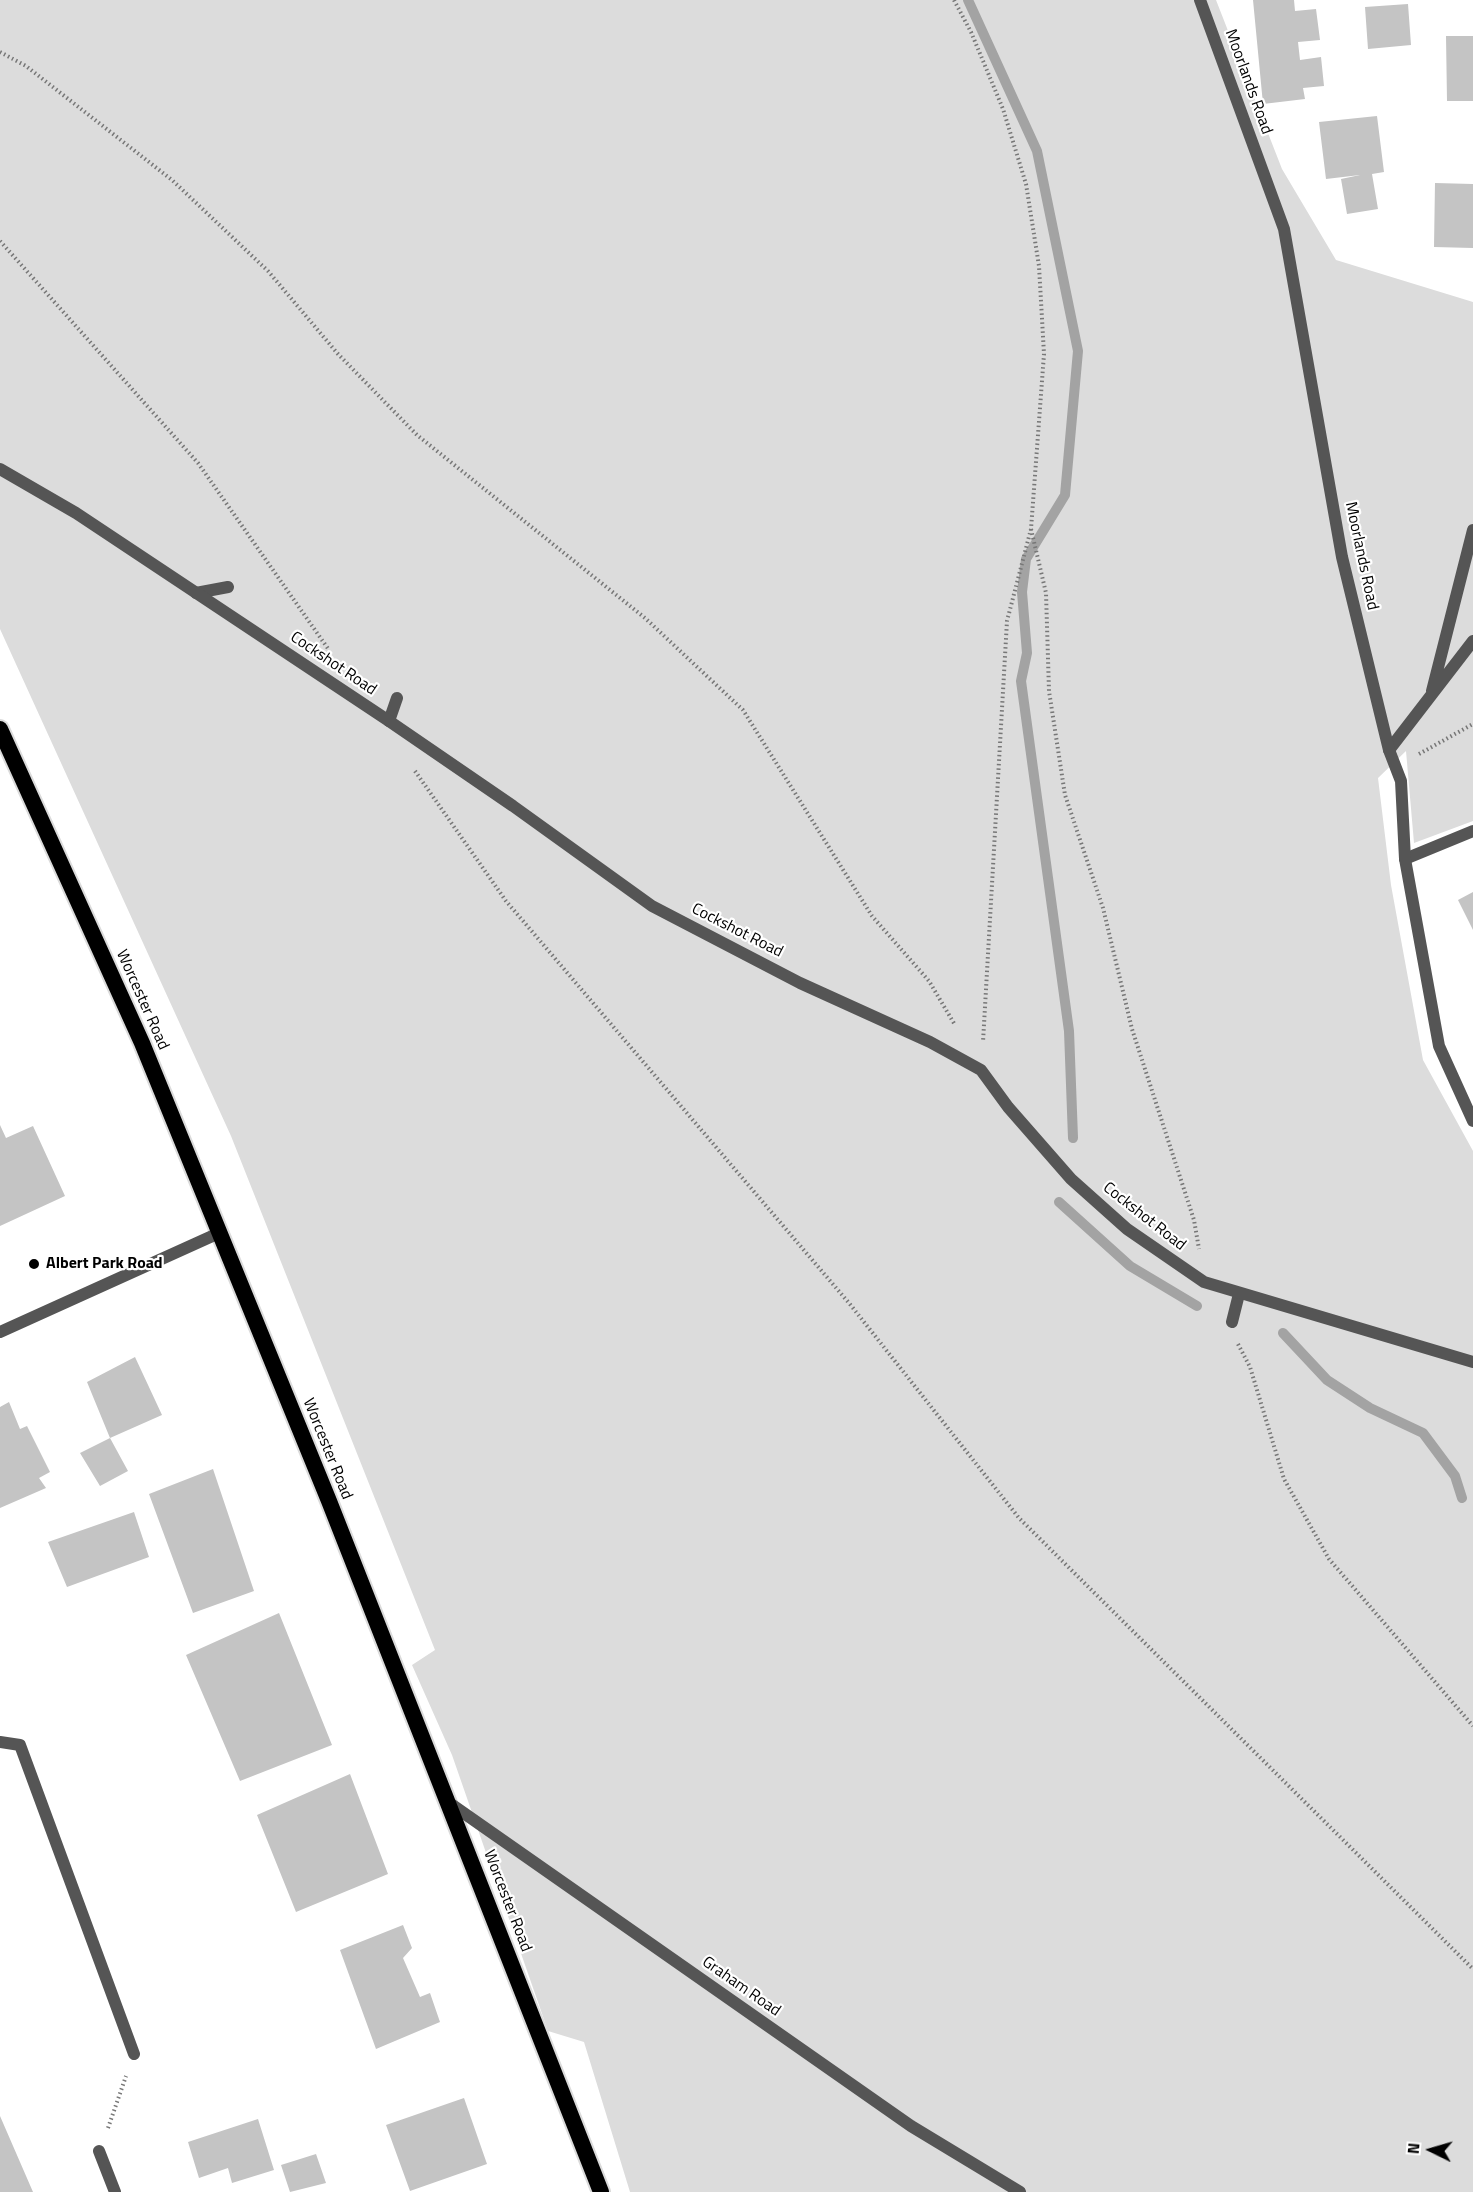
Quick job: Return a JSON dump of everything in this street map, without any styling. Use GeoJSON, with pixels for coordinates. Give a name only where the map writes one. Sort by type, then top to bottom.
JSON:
{"type":"FeatureCollection","features":[{"type":"Feature","properties":{"kind":"highway","name":"Worcester Road"},"geometry":{"type":"LineString","coordinates":[[0,729],[142,1043],[329,1501],[601,2192]]}},
{"type":"Feature","properties":{"kind":"street","name":"Moorlands Road"},"geometry":{"type":"LineString","coordinates":[[1200,0],[1284,229],[1342,557],[1389,750],[1401,781],[1405,859],[1439,1046],[1473,1121]]}},
{"type":"Feature","properties":{"kind":"street","name":"Cockshot Road"},"geometry":{"type":"LineString","coordinates":[[0,469],[76,513],[196,592],[513,806],[652,906],[800,982],[930,1042],[981,1070],[1008,1107],[1071,1179],[1127,1229],[1204,1282],[1473,1362]]}},
{"type":"Feature","properties":{"kind":"street"},"geometry":{"type":"LineString","coordinates":[[1432,691],[1473,530]]}},
{"type":"Feature","properties":{"kind":"street"},"geometry":{"type":"LineString","coordinates":[[196,592],[228,587]]}},
{"type":"Feature","properties":{"kind":"street"},"geometry":{"type":"LineString","coordinates":[[1389,750],[1432,691],[1473,641]]}},
{"type":"Feature","properties":{"kind":"street"},"geometry":{"type":"LineString","coordinates":[[388,721],[397,698]]}},
{"type":"Feature","properties":{"kind":"street"},"geometry":{"type":"LineString","coordinates":[[1405,859],[1473,831]]}},
{"type":"Feature","properties":{"kind":"street"},"geometry":{"type":"LineString","coordinates":[[0,1332],[219,1233]]}},
{"type":"Feature","properties":{"kind":"street"},"geometry":{"type":"LineString","coordinates":[[1232,1322],[1239,1293]]}},
{"type":"Feature","properties":{"kind":"street"},"geometry":{"type":"LineString","coordinates":[[0,1742],[20,1745],[24,1762],[134,2054]]}},
{"type":"Feature","properties":{"kind":"street","name":"Graham Road"},"geometry":{"type":"LineString","coordinates":[[448,1802],[911,2126],[1020,2192]]}},
{"type":"Feature","properties":{"kind":"street"},"geometry":{"type":"LineString","coordinates":[[99,2151],[115,2192]]}},
{"type":"Feature","properties":{"kind":"path"},"geometry":{"type":"LineString","coordinates":[[954,0],[971,32],[1003,109],[1026,184],[1039,266],[1044,354],[1031,529],[1007,621],[981,1070]]}},
{"type":"Feature","properties":{"kind":"path"},"geometry":{"type":"LineString","coordinates":[[0,52],[26,66],[172,180],[268,271],[338,354],[417,435],[645,618],[742,710],[872,916],[929,981],[958,1030]]}},
{"type":"Feature","properties":{"kind":"path"},"geometry":{"type":"LineString","coordinates":[[0,241],[198,463],[335,658]]}},
{"type":"Feature","properties":{"kind":"path"},"geometry":{"type":"LineString","coordinates":[[1031,529],[1046,593],[1049,691],[1065,795],[1103,908],[1132,1029],[1194,1220],[1204,1282]]}},
{"type":"Feature","properties":{"kind":"path"},"geometry":{"type":"LineString","coordinates":[[1394,767],[1473,724]]}},
{"type":"Feature","properties":{"kind":"path"},"geometry":{"type":"LineString","coordinates":[[410,765],[506,901],[849,1303],[1020,1518],[1473,1969]]}},
{"type":"Feature","properties":{"kind":"path"},"geometry":{"type":"LineString","coordinates":[[1235,1339],[1250,1367],[1284,1479],[1329,1559],[1473,1726]]}},
{"type":"Feature","properties":{"kind":"path"},"geometry":{"type":"LineString","coordinates":[[99,2151],[134,2054]]}},
{"type":"Feature","properties":{"kind":"shaded area"},"geometry":{"type":"Polygon","coordinates":[[[0,0],[1216,0],[1282,169],[1336,260],[1473,302],[1473,821],[1414,843],[1406,751],[1378,778],[1391,885],[1423,1060],[1473,1151],[1473,2192],[630,2192],[584,2042],[548,2031],[452,1755],[412,1665],[435,1650],[231,1136],[0,629],[0,0]]]}},
{"type":"Feature","properties":{"kind":"building"},"geometry":{"type":"Polygon","coordinates":[[[1253,0],[1294,0],[1295,11],[1316,9],[1320,40],[1298,42],[1300,60],[1321,57],[1324,86],[1303,88],[1305,99],[1263,104],[1253,0]]]}},
{"type":"Feature","properties":{"kind":"building"},"geometry":{"type":"Polygon","coordinates":[[[1408,4],[1411,45],[1368,49],[1365,7],[1408,4]]]}},
{"type":"Feature","properties":{"kind":"building"},"geometry":{"type":"Polygon","coordinates":[[[1446,36],[1473,36],[1473,101],[1447,101],[1446,36]]]}},
{"type":"Feature","properties":{"kind":"building"},"geometry":{"type":"Polygon","coordinates":[[[1377,116],[1384,172],[1372,174],[1378,209],[1347,214],[1341,179],[1360,175],[1326,179],[1319,122],[1377,116]]]}},
{"type":"Feature","properties":{"kind":"building"},"geometry":{"type":"Polygon","coordinates":[[[1435,183],[1473,184],[1473,248],[1434,247],[1435,183]]]}},
{"type":"Feature","properties":{"kind":"building"},"geometry":{"type":"Polygon","coordinates":[[[1473,892],[1473,930],[1458,900],[1473,892]]]}},
{"type":"Feature","properties":{"kind":"building"},"geometry":{"type":"Polygon","coordinates":[[[0,1125],[6,1138],[33,1126],[65,1196],[0,1226],[0,1125]]]}},
{"type":"Feature","properties":{"kind":"building"},"geometry":{"type":"Polygon","coordinates":[[[135,1357],[162,1415],[110,1438],[87,1382],[135,1357]]]}},
{"type":"Feature","properties":{"kind":"building"},"geometry":{"type":"Polygon","coordinates":[[[9,1402],[20,1429],[27,1426],[50,1472],[39,1478],[46,1488],[0,1508],[0,1407],[9,1402]]]}},
{"type":"Feature","properties":{"kind":"building"},"geometry":{"type":"Polygon","coordinates":[[[110,1438],[128,1471],[100,1486],[80,1453],[110,1438]]]}},
{"type":"Feature","properties":{"kind":"building"},"geometry":{"type":"Polygon","coordinates":[[[213,1469],[254,1591],[193,1613],[149,1494],[213,1469]]]}},
{"type":"Feature","properties":{"kind":"building"},"geometry":{"type":"Polygon","coordinates":[[[134,1512],[149,1557],[67,1587],[48,1542],[134,1512]]]}},
{"type":"Feature","properties":{"kind":"building"},"geometry":{"type":"Polygon","coordinates":[[[279,1613],[332,1745],[240,1781],[186,1655],[279,1613]]]}},
{"type":"Feature","properties":{"kind":"building"},"geometry":{"type":"Polygon","coordinates":[[[350,1774],[388,1874],[296,1912],[257,1815],[350,1774]]]}},
{"type":"Feature","properties":{"kind":"building"},"geometry":{"type":"Polygon","coordinates":[[[403,1925],[412,1948],[403,1958],[420,1997],[430,1993],[440,2022],[376,2049],[340,1950],[403,1925]]]}},
{"type":"Feature","properties":{"kind":"building"},"geometry":{"type":"Polygon","coordinates":[[[464,2098],[487,2164],[410,2191],[386,2125],[464,2098]]]}},
{"type":"Feature","properties":{"kind":"building"},"geometry":{"type":"Polygon","coordinates":[[[0,2116],[33,2192],[0,2192],[0,2116]]]}},
{"type":"Feature","properties":{"kind":"building"},"geometry":{"type":"Polygon","coordinates":[[[258,2119],[274,2170],[232,2183],[228,2168],[199,2178],[188,2142],[258,2119]]]}},
{"type":"Feature","properties":{"kind":"building"},"geometry":{"type":"Polygon","coordinates":[[[316,2154],[326,2183],[290,2192],[281,2165],[316,2154]]]}},
{"type":"Feature","properties":{"kind":"waterway"},"geometry":{"type":"LineString","coordinates":[[968,0],[1037,151],[1078,351],[1065,495],[1026,559],[1022,592],[1027,653],[1021,681],[1069,1031],[1073,1138]]}},
{"type":"Feature","properties":{"kind":"waterway"},"geometry":{"type":"LineString","coordinates":[[1059,1202],[1130,1266],[1197,1306]]}},
{"type":"Feature","properties":{"kind":"waterway"},"geometry":{"type":"LineString","coordinates":[[1283,1333],[1327,1380],[1370,1408],[1423,1433],[1455,1476],[1462,1498]]}},
{"type":"Feature","properties":{"kind":"place","name":"Albert Park Road"},"geometry":{"type":"Point","coordinates":[34,1264]}}]}
